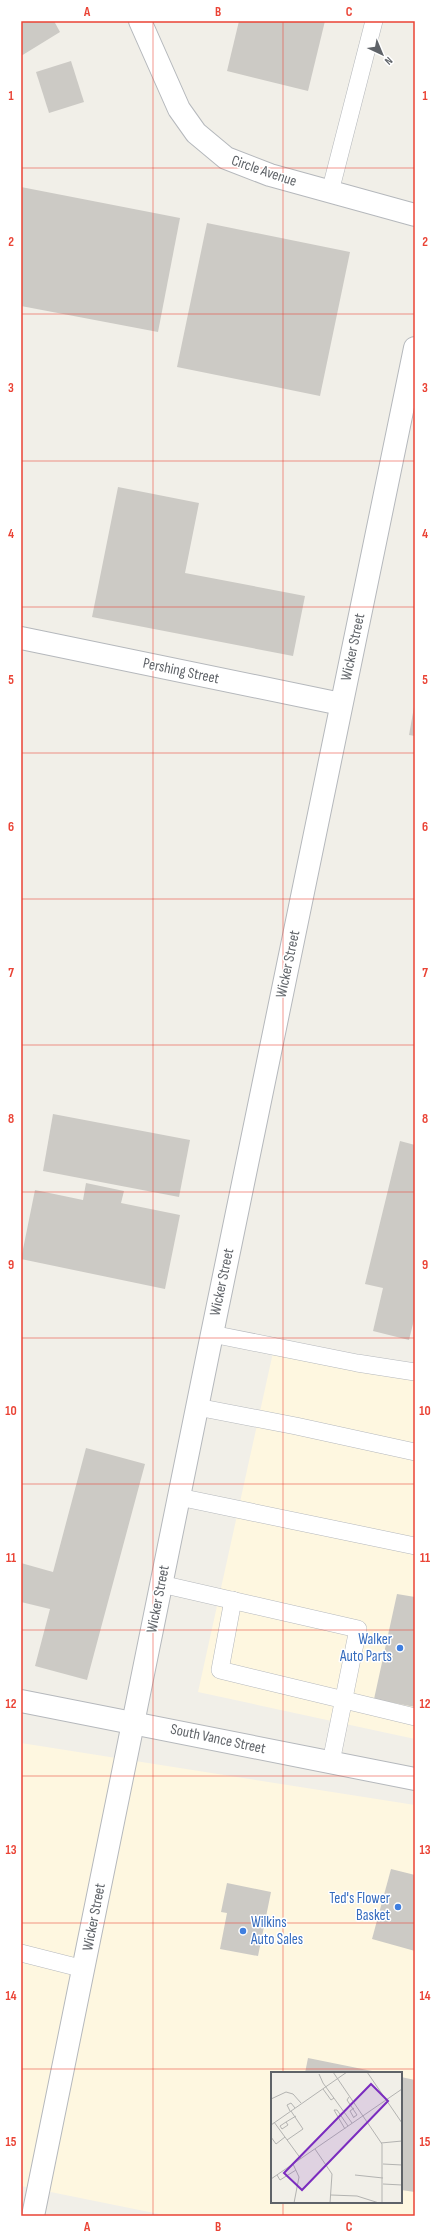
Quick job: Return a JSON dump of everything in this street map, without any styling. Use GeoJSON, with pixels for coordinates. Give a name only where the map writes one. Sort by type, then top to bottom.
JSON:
{"type":"FeatureCollection","features":[{"type":"Feature","properties":{"kind":"street","name":"Circle Avenue"},"geometry":{"type":"LineString","coordinates":[[140,21],[179,109],[196,133],[226,158],[270,175],[415,215]]}},
{"type":"Feature","properties":{"kind":"street","name":"Wicker Street"},"geometry":{"type":"LineString","coordinates":[[33,2216],[134,1722],[178,1497],[342,704],[411,397],[415,348]]}},
{"type":"Feature","properties":{"kind":"street","name":"Pershing Street"},"geometry":{"type":"LineString","coordinates":[[21,638],[342,704]]}},
{"type":"Feature","properties":{"kind":"street","name":"South Vance Street"},"geometry":{"type":"LineString","coordinates":[[21,1701],[134,1722],[415,1779]]}},
{"type":"Feature","properties":{"kind":"lane"},"geometry":{"type":"LineString","coordinates":[[330,192],[374,21]]}},
{"type":"Feature","properties":{"kind":"lane"},"geometry":{"type":"LineString","coordinates":[[212,1334],[357,1363],[415,1372]]}},
{"type":"Feature","properties":{"kind":"lane"},"geometry":{"type":"LineString","coordinates":[[197,1407],[296,1426],[415,1452]]}},
{"type":"Feature","properties":{"kind":"lane"},"geometry":{"type":"LineString","coordinates":[[178,1497],[415,1546]]}},
{"type":"Feature","properties":{"kind":"lane"},"geometry":{"type":"LineString","coordinates":[[161,1584],[358,1629],[331,1762]]}},
{"type":"Feature","properties":{"kind":"lane"},"geometry":{"type":"LineString","coordinates":[[233,1600],[220,1670],[415,1717]]}},
{"type":"Feature","properties":{"kind":"lane"},"geometry":{"type":"LineString","coordinates":[[21,1952],[84,1969]]}},
{"type":"Feature","properties":{"kind":"shaded area"},"geometry":{"type":"Polygon","coordinates":[[[276,1339],[415,1369],[415,1739],[198,1692],[276,1339]]]}},
{"type":"Feature","properties":{"kind":"shaded area"},"geometry":{"type":"Polygon","coordinates":[[[21,1743],[415,1805],[415,2216],[169,2216],[21,2186],[21,1743]]]}},
{"type":"Feature","properties":{"kind":"building"},"geometry":{"type":"Polygon","coordinates":[[[21,21],[54,21],[60,32],[21,56],[21,21]]]}},
{"type":"Feature","properties":{"kind":"building"},"geometry":{"type":"Polygon","coordinates":[[[239,21],[325,21],[308,91],[227,71],[239,21]]]}},
{"type":"Feature","properties":{"kind":"building"},"geometry":{"type":"Polygon","coordinates":[[[71,61],[84,102],[49,113],[36,72],[71,61]]]}},
{"type":"Feature","properties":{"kind":"building"},"geometry":{"type":"Polygon","coordinates":[[[21,187],[180,218],[158,332],[21,306],[21,187]]]}},
{"type":"Feature","properties":{"kind":"building"},"geometry":{"type":"Polygon","coordinates":[[[207,223],[350,252],[320,396],[177,367],[207,223]]]}},
{"type":"Feature","properties":{"kind":"building"},"geometry":{"type":"Polygon","coordinates":[[[118,487],[199,503],[185,573],[305,596],[293,656],[92,617],[118,487]]]}},
{"type":"Feature","properties":{"kind":"building"},"geometry":{"type":"Polygon","coordinates":[[[415,707],[415,736],[409,735],[415,707]]]}},
{"type":"Feature","properties":{"kind":"building"},"geometry":{"type":"Polygon","coordinates":[[[53,1114],[190,1140],[179,1197],[43,1171],[53,1114]]]}},
{"type":"Feature","properties":{"kind":"building"},"geometry":{"type":"Polygon","coordinates":[[[400,1141],[415,1145],[415,1316],[409,1340],[373,1331],[383,1288],[365,1284],[400,1141]]]}},
{"type":"Feature","properties":{"kind":"building"},"geometry":{"type":"Polygon","coordinates":[[[86,1183],[124,1191],[121,1203],[180,1215],[165,1289],[21,1259],[35,1190],[83,1200],[86,1183]]]}},
{"type":"Feature","properties":{"kind":"building"},"geometry":{"type":"Polygon","coordinates":[[[86,1448],[145,1464],[87,1680],[35,1666],[50,1609],[21,1602],[21,1563],[53,1572],[86,1448]]]}},
{"type":"Feature","properties":{"kind":"building","name":"Walker Auto Parts"},"geometry":{"type":"Polygon","coordinates":[[[397,1594],[415,1597],[415,1707],[374,1699],[397,1594]]]}},
{"type":"Feature","properties":{"kind":"building","name":"Ted's Flower Basket"},"geometry":{"type":"Polygon","coordinates":[[[391,1869],[415,1875],[415,1951],[372,1939],[391,1869]]]}},
{"type":"Feature","properties":{"kind":"building","name":"Wilkins Auto Sales"},"geometry":{"type":"Polygon","coordinates":[[[227,1883],[271,1892],[258,1956],[220,1949],[227,1913],[221,1912],[227,1883]]]}},
{"type":"Feature","properties":{"kind":"building"},"geometry":{"type":"Polygon","coordinates":[[[308,2058],[377,2072],[305,2072],[308,2058]]]}},
{"type":"Feature","properties":{"kind":"building"},"geometry":{"type":"Polygon","coordinates":[[[402,2077],[415,2080],[415,2192],[402,2190],[402,2077]]]}},
{"type":"Feature","properties":{"kind":"place","name":"Walker Auto Parts"},"geometry":{"type":"Point","coordinates":[400,1648]}},
{"type":"Feature","properties":{"kind":"place","name":"Ted's Flower Basket"},"geometry":{"type":"Point","coordinates":[398,1907]}},
{"type":"Feature","properties":{"kind":"place","name":"Wilkins Auto Sales"},"geometry":{"type":"Point","coordinates":[243,1931]}}]}
